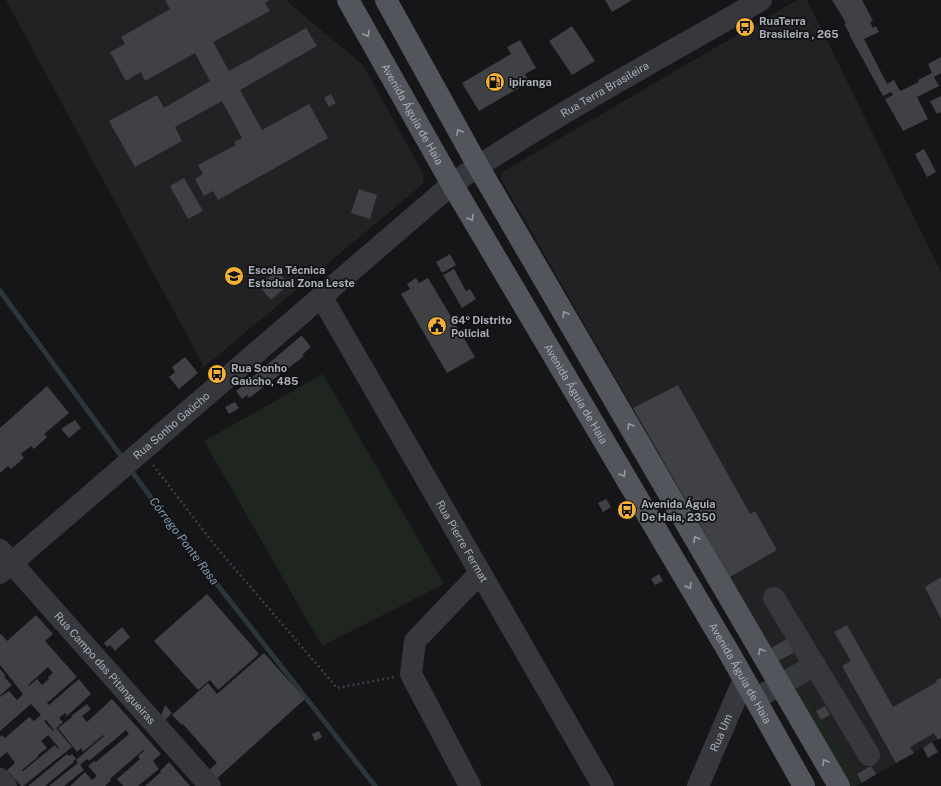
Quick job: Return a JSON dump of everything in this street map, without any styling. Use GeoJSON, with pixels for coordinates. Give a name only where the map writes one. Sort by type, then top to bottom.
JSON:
{"type":"FeatureCollection","features":[{"type":"Feature","properties":{"kind":"main road","name":"Avenida Águia de Haia"},"geometry":{"type":"LineString","coordinates":[[348,0],[452,184],[744,680],[804,786]]}},
{"type":"Feature","properties":{"kind":"main road"},"geometry":{"type":"LineString","coordinates":[[386,0],[478,166],[839,786]]}},
{"type":"Feature","properties":{"kind":"main road"},"geometry":{"type":"LineString","coordinates":[[777,737],[781,729],[790,725],[798,727],[811,737]]}},
{"type":"Feature","properties":{"kind":"street","name":"Rua Terra Brasileira"},"geometry":{"type":"LineString","coordinates":[[452,184],[478,166],[573,108],[761,0]]}},
{"type":"Feature","properties":{"kind":"street","name":"Rua Sonho Gaúcho"},"geometry":{"type":"LineString","coordinates":[[4,562],[117,472],[452,184]]}},
{"type":"Feature","properties":{"kind":"street","name":"Rua Pierre Fermat"},"geometry":{"type":"LineString","coordinates":[[321,296],[602,786]]}},
{"type":"Feature","properties":{"kind":"street","name":"Rua Campo das Pitangueiras"},"geometry":{"type":"LineString","coordinates":[[4,562],[210,786]]}},
{"type":"Feature","properties":{"kind":"street"},"geometry":{"type":"LineString","coordinates":[[470,786],[411,674],[415,641],[480,573]]}},
{"type":"Feature","properties":{"kind":"street"},"geometry":{"type":"LineString","coordinates":[[774,598],[869,755]]}},
{"type":"Feature","properties":{"kind":"street"},"geometry":{"type":"LineString","coordinates":[[755,699],[815,665]]}},
{"type":"Feature","properties":{"kind":"street","name":"Rua Um"},"geometry":{"type":"LineString","coordinates":[[698,786],[744,680]]}},
{"type":"Feature","properties":{"kind":"street"},"geometry":{"type":"LineString","coordinates":[[0,779],[6,786]]}},
{"type":"Feature","properties":{"kind":"path"},"geometry":{"type":"LineString","coordinates":[[150,460],[217,548],[337,688],[411,674]]}},
{"type":"Feature","properties":{"kind":"shaded area","name":"Escola Técnica Estadual Zona Leste"},"geometry":{"type":"Polygon","coordinates":[[[6,0],[288,0],[289,3],[363,65],[424,175],[423,184],[204,367],[6,0]]]}},
{"type":"Feature","properties":{"kind":"shaded area"},"geometry":{"type":"Polygon","coordinates":[[[797,0],[807,0],[941,272],[941,737],[860,784],[784,658],[778,661],[501,179],[501,174],[504,171],[797,0]]]}},
{"type":"Feature","properties":{"kind":"shaded area"},"geometry":{"type":"Polygon","coordinates":[[[323,374],[444,584],[322,646],[204,441],[323,374]]]}},
{"type":"Feature","properties":{"kind":"shaded area"},"geometry":{"type":"Polygon","coordinates":[[[784,658],[860,784],[850,786],[778,661],[784,658]]]}},
{"type":"Feature","properties":{"kind":"building"},"geometry":{"type":"Polygon","coordinates":[[[165,0],[270,0],[265,3],[270,11],[213,42],[229,71],[306,28],[317,46],[240,90],[262,130],[309,104],[328,138],[218,200],[213,191],[204,196],[195,179],[203,174],[198,165],[236,145],[234,142],[242,138],[222,101],[175,127],[182,141],[135,167],[109,121],[157,95],[164,108],[210,81],[195,53],[145,81],[141,72],[126,81],[110,52],[125,44],[121,37],[170,9],[165,0]]]}},
{"type":"Feature","properties":{"kind":"building"},"geometry":{"type":"Polygon","coordinates":[[[605,0],[632,0],[612,12],[605,0]]]}},
{"type":"Feature","properties":{"kind":"building"},"geometry":{"type":"Polygon","coordinates":[[[832,0],[862,0],[873,21],[870,22],[873,28],[876,26],[879,32],[864,39],[887,84],[894,80],[900,91],[919,82],[918,80],[932,73],[928,64],[941,57],[941,73],[934,77],[939,86],[917,97],[928,119],[903,131],[885,99],[893,95],[891,92],[883,96],[849,34],[844,24],[846,23],[832,0]]]}},
{"type":"Feature","properties":{"kind":"building"},"geometry":{"type":"Polygon","coordinates":[[[572,26],[595,61],[572,75],[549,41],[572,26]]]}},
{"type":"Feature","properties":{"kind":"building","name":"ipiranga"},"geometry":{"type":"Polygon","coordinates":[[[520,40],[536,68],[525,74],[529,82],[479,111],[462,83],[511,54],[507,47],[520,40]]]}},
{"type":"Feature","properties":{"kind":"building"},"geometry":{"type":"Polygon","coordinates":[[[331,94],[336,103],[329,107],[324,98],[331,94]]]}},
{"type":"Feature","properties":{"kind":"building"},"geometry":{"type":"Polygon","coordinates":[[[941,96],[941,112],[937,114],[930,101],[941,96]]]}},
{"type":"Feature","properties":{"kind":"building"},"geometry":{"type":"Polygon","coordinates":[[[924,149],[936,172],[927,177],[915,154],[924,149]]]}},
{"type":"Feature","properties":{"kind":"building"},"geometry":{"type":"Polygon","coordinates":[[[184,178],[203,211],[188,219],[170,186],[184,178]]]}},
{"type":"Feature","properties":{"kind":"building"},"geometry":{"type":"Polygon","coordinates":[[[359,189],[377,195],[370,219],[351,213],[359,189]]]}},
{"type":"Feature","properties":{"kind":"building"},"geometry":{"type":"Polygon","coordinates":[[[450,254],[456,265],[442,273],[436,262],[450,254]]]}},
{"type":"Feature","properties":{"kind":"building"},"geometry":{"type":"Polygon","coordinates":[[[454,269],[466,291],[470,289],[476,299],[462,308],[443,275],[454,269]]]}},
{"type":"Feature","properties":{"kind":"building"},"geometry":{"type":"Polygon","coordinates":[[[277,270],[289,284],[271,300],[259,286],[277,270]]]}},
{"type":"Feature","properties":{"kind":"building"},"geometry":{"type":"Polygon","coordinates":[[[416,278],[419,283],[428,278],[475,357],[447,373],[401,294],[410,289],[407,284],[416,278]]]}},
{"type":"Feature","properties":{"kind":"building"},"geometry":{"type":"Polygon","coordinates":[[[301,336],[311,347],[302,355],[304,356],[249,398],[247,395],[242,399],[236,391],[301,336]]]}},
{"type":"Feature","properties":{"kind":"building"},"geometry":{"type":"Polygon","coordinates":[[[185,357],[198,373],[179,389],[169,377],[175,372],[172,367],[185,357]]]}},
{"type":"Feature","properties":{"kind":"building"},"geometry":{"type":"Polygon","coordinates":[[[678,385],[750,514],[755,511],[777,550],[730,577],[633,408],[678,385]]]}},
{"type":"Feature","properties":{"kind":"building"},"geometry":{"type":"Polygon","coordinates":[[[47,386],[69,413],[44,434],[47,437],[34,449],[31,446],[21,454],[24,458],[11,469],[8,466],[0,473],[0,428],[47,386]]]}},
{"type":"Feature","properties":{"kind":"building"},"geometry":{"type":"Polygon","coordinates":[[[235,402],[239,408],[229,414],[225,407],[235,402]]]}},
{"type":"Feature","properties":{"kind":"building"},"geometry":{"type":"Polygon","coordinates":[[[75,420],[81,428],[69,438],[61,429],[75,420]]]}},
{"type":"Feature","properties":{"kind":"building"},"geometry":{"type":"Polygon","coordinates":[[[606,499],[611,507],[603,512],[598,503],[606,499]]]}},
{"type":"Feature","properties":{"kind":"building"},"geometry":{"type":"Polygon","coordinates":[[[659,574],[663,581],[655,585],[651,579],[659,574]]]}},
{"type":"Feature","properties":{"kind":"building"},"geometry":{"type":"Polygon","coordinates":[[[941,577],[941,619],[925,587],[941,577]]]}},
{"type":"Feature","properties":{"kind":"building"},"geometry":{"type":"Polygon","coordinates":[[[207,594],[259,654],[218,690],[210,680],[198,690],[154,641],[207,594]]]}},
{"type":"Feature","properties":{"kind":"building"},"geometry":{"type":"Polygon","coordinates":[[[36,615],[53,634],[45,641],[77,677],[47,703],[49,705],[79,679],[91,694],[67,716],[65,713],[59,718],[63,722],[56,728],[72,747],[23,786],[21,786],[7,770],[15,763],[7,752],[0,758],[0,737],[2,735],[5,738],[29,717],[34,721],[41,715],[31,704],[0,731],[0,697],[9,691],[17,700],[23,694],[0,665],[1,634],[7,641],[36,615]],[[48,667],[28,685],[29,686],[37,679],[42,685],[49,679],[48,677],[53,673],[48,667]],[[46,720],[44,721],[53,731],[54,730],[46,720]],[[48,735],[41,741],[47,748],[22,770],[23,771],[55,745],[58,749],[59,748],[48,735]]]}},
{"type":"Feature","properties":{"kind":"building"},"geometry":{"type":"Polygon","coordinates":[[[847,625],[893,707],[937,682],[936,680],[941,678],[941,738],[938,740],[934,733],[910,747],[914,753],[896,763],[842,666],[851,661],[834,632],[847,625]]]}},
{"type":"Feature","properties":{"kind":"building"},"geometry":{"type":"Polygon","coordinates":[[[122,627],[130,637],[115,651],[110,645],[107,647],[104,643],[122,627]]]}},
{"type":"Feature","properties":{"kind":"building"},"geometry":{"type":"Polygon","coordinates":[[[794,635],[801,649],[778,661],[771,648],[794,635]]]}},
{"type":"Feature","properties":{"kind":"building"},"geometry":{"type":"Polygon","coordinates":[[[264,653],[305,699],[213,782],[206,773],[217,763],[183,724],[182,725],[172,715],[208,683],[217,694],[264,653]]]}},
{"type":"Feature","properties":{"kind":"building"},"geometry":{"type":"Polygon","coordinates":[[[0,669],[6,676],[4,677],[12,685],[0,696],[0,669]]]}},
{"type":"Feature","properties":{"kind":"building"},"geometry":{"type":"Polygon","coordinates":[[[112,699],[161,754],[153,761],[159,769],[138,786],[123,786],[117,779],[140,759],[138,756],[144,751],[143,750],[110,779],[111,780],[105,786],[70,786],[85,772],[92,780],[97,776],[88,766],[94,761],[96,762],[129,734],[126,730],[89,761],[87,759],[80,765],[84,770],[64,786],[49,786],[78,763],[76,760],[104,736],[103,735],[83,752],[81,748],[77,752],[58,728],[87,704],[91,709],[82,716],[87,722],[112,699]]]}},
{"type":"Feature","properties":{"kind":"building"},"geometry":{"type":"Polygon","coordinates":[[[165,705],[172,713],[161,724],[159,722],[165,705]]]}},
{"type":"Feature","properties":{"kind":"building"},"geometry":{"type":"Polygon","coordinates":[[[825,706],[830,715],[821,720],[816,711],[825,706]]]}},
{"type":"Feature","properties":{"kind":"building"},"geometry":{"type":"Polygon","coordinates":[[[319,731],[322,737],[315,741],[312,734],[319,731]]]}},
{"type":"Feature","properties":{"kind":"building"},"geometry":{"type":"Polygon","coordinates":[[[932,742],[938,752],[928,758],[923,748],[932,742]]]}},
{"type":"Feature","properties":{"kind":"building"},"geometry":{"type":"Polygon","coordinates":[[[67,754],[69,756],[72,754],[76,759],[73,761],[74,762],[45,786],[28,786],[67,754]]]}},
{"type":"Feature","properties":{"kind":"building"},"geometry":{"type":"Polygon","coordinates":[[[169,762],[190,786],[145,786],[161,772],[160,771],[169,762]]]}},
{"type":"Feature","properties":{"kind":"building"},"geometry":{"type":"Polygon","coordinates":[[[871,766],[876,774],[862,783],[857,774],[871,766]]]}},
{"type":"Feature","properties":{"kind":"waterway","name":"Córrego Ponte Rasa"},"geometry":{"type":"LineString","coordinates":[[0,291],[124,460]]}},
{"type":"Feature","properties":{"kind":"waterway","name":"Córrego Ponte Rasa"},"geometry":{"type":"LineString","coordinates":[[130,469],[180,537],[375,786]]}},
{"type":"Feature","properties":{"kind":"place","name":"RuaTerra Brasileira , 265"},"geometry":{"type":"Point","coordinates":[745,27]}},
{"type":"Feature","properties":{"kind":"place","name":"ipiranga"},"geometry":{"type":"Point","coordinates":[495,82]}},
{"type":"Feature","properties":{"kind":"place","name":"Escola Técnica Estadual Zona Leste"},"geometry":{"type":"Point","coordinates":[234,276]}},
{"type":"Feature","properties":{"kind":"place","name":"64º Distrito Policial"},"geometry":{"type":"Point","coordinates":[437,326]}},
{"type":"Feature","properties":{"kind":"place","name":"Rua Sonho Gaúcho, 485"},"geometry":{"type":"Point","coordinates":[217,374]}},
{"type":"Feature","properties":{"kind":"place","name":"Avenida Águia De Haia, 2350"},"geometry":{"type":"Point","coordinates":[627,510]}}]}
